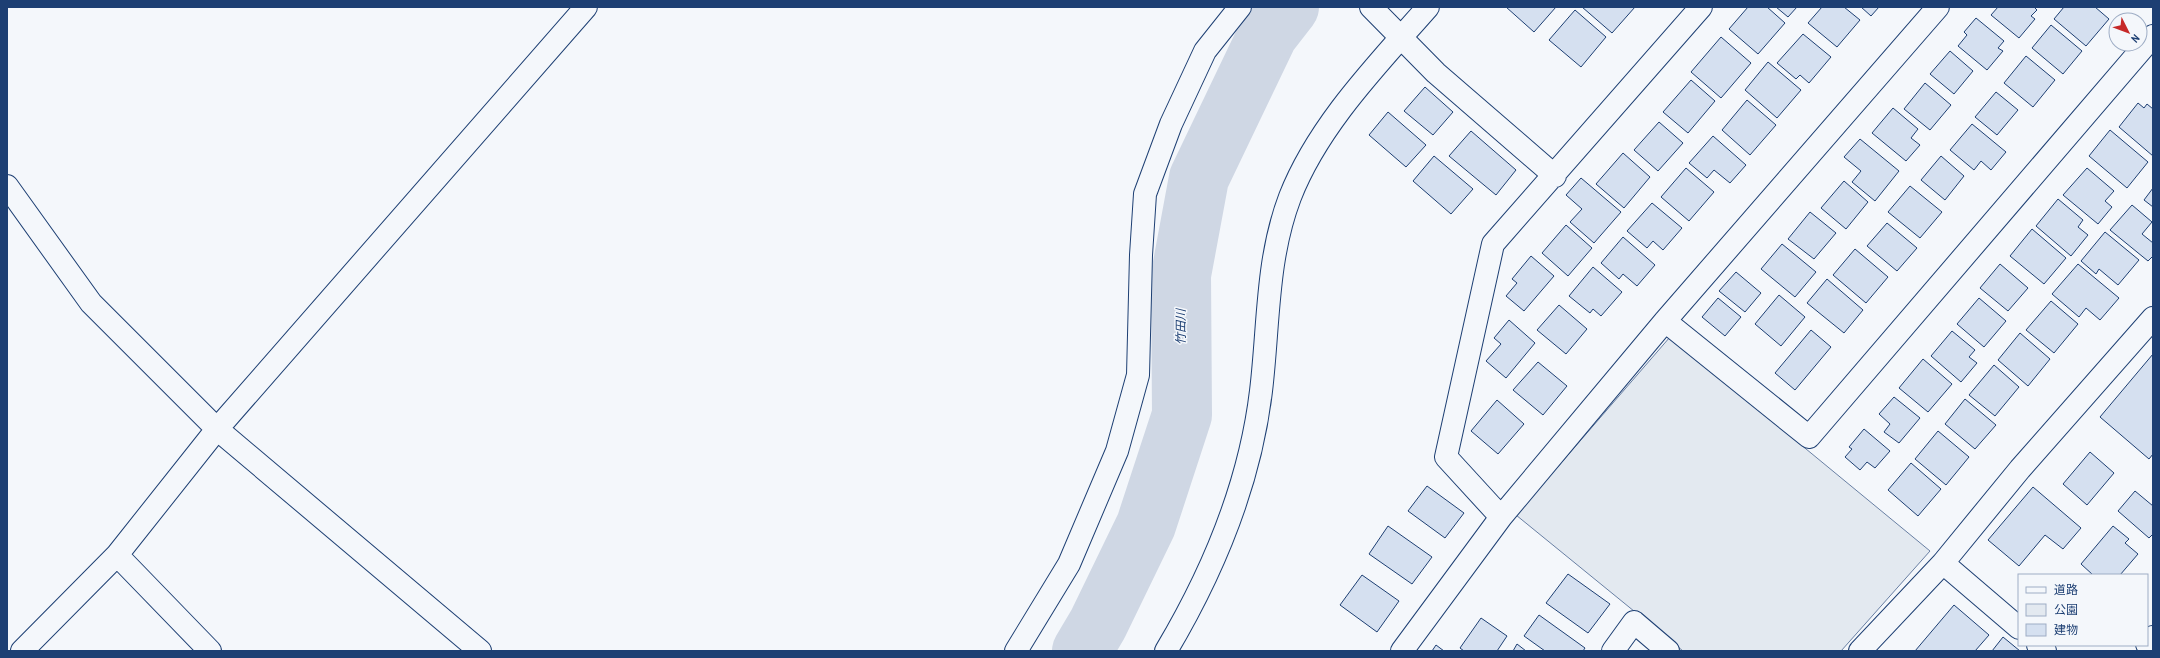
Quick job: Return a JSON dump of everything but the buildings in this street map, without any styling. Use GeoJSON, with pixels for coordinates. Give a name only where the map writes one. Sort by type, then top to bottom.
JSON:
{"type":"FeatureCollection","features":[{"type":"Feature","properties":{"kind":"street"},"geometry":{"type":"LineString","coordinates":[[22,651],[118,555],[217,429],[586,7]]}},
{"type":"Feature","properties":{"kind":"street"},"geometry":{"type":"LineString","coordinates":[[1016,651],[1069,564],[1117,451],[1138,375],[1145,194],[1171,124],[1205,51],[1240,7]]}},
{"type":"Feature","properties":{"kind":"street"},"geometry":{"type":"LineString","coordinates":[[1371,7],[1436,73],[1555,176]]}},
{"type":"Feature","properties":{"kind":"street"},"geometry":{"type":"LineString","coordinates":[[1166,651],[1187,615],[1229,521],[1248,462],[1261,392],[1269,282],[1277,238],[1290,198],[1306,161],[1333,120],[1428,7]]}},
{"type":"Feature","properties":{"kind":"street"},"geometry":{"type":"LineString","coordinates":[[1501,517],[1446,457],[1493,244],[1555,176],[1701,7]]}},
{"type":"Feature","properties":{"kind":"street"},"geometry":{"type":"LineString","coordinates":[[1402,651],[1501,517],[1665,321],[1938,7]]}},
{"type":"Feature","properties":{"kind":"street"},"geometry":{"type":"LineString","coordinates":[[1665,321],[1809,437],[2153,36]]}},
{"type":"Feature","properties":{"kind":"street"},"geometry":{"type":"LineString","coordinates":[[7,186],[91,303],[217,429],[480,651]]}},
{"type":"Feature","properties":{"kind":"street"},"geometry":{"type":"LineString","coordinates":[[1860,651],[1943,563],[2020,469],[2153,318]]}},
{"type":"Feature","properties":{"kind":"street"},"geometry":{"type":"LineString","coordinates":[[118,555],[210,651]]}},
{"type":"Feature","properties":{"kind":"street"},"geometry":{"type":"LineString","coordinates":[[1943,563],[2018,627]]}},
{"type":"Feature","properties":{"kind":"street"},"geometry":{"type":"LineString","coordinates":[[1613,651],[1634,622],[1668,651]]}},
{"type":"Feature","properties":{"kind":"green space"},"geometry":{"type":"Polygon","coordinates":[[[1670,337],[1930,551],[1841,651],[1683,651],[1516,515],[1670,337]]]}},
{"type":"Feature","properties":{"kind":"waterway","name":"竹田川"},"geometry":{"type":"LineString","coordinates":[[1082,651],[1098,624],[1146,525],[1182,415],[1181,275],[1199,178],[1268,34],[1289,7]]}}]}
